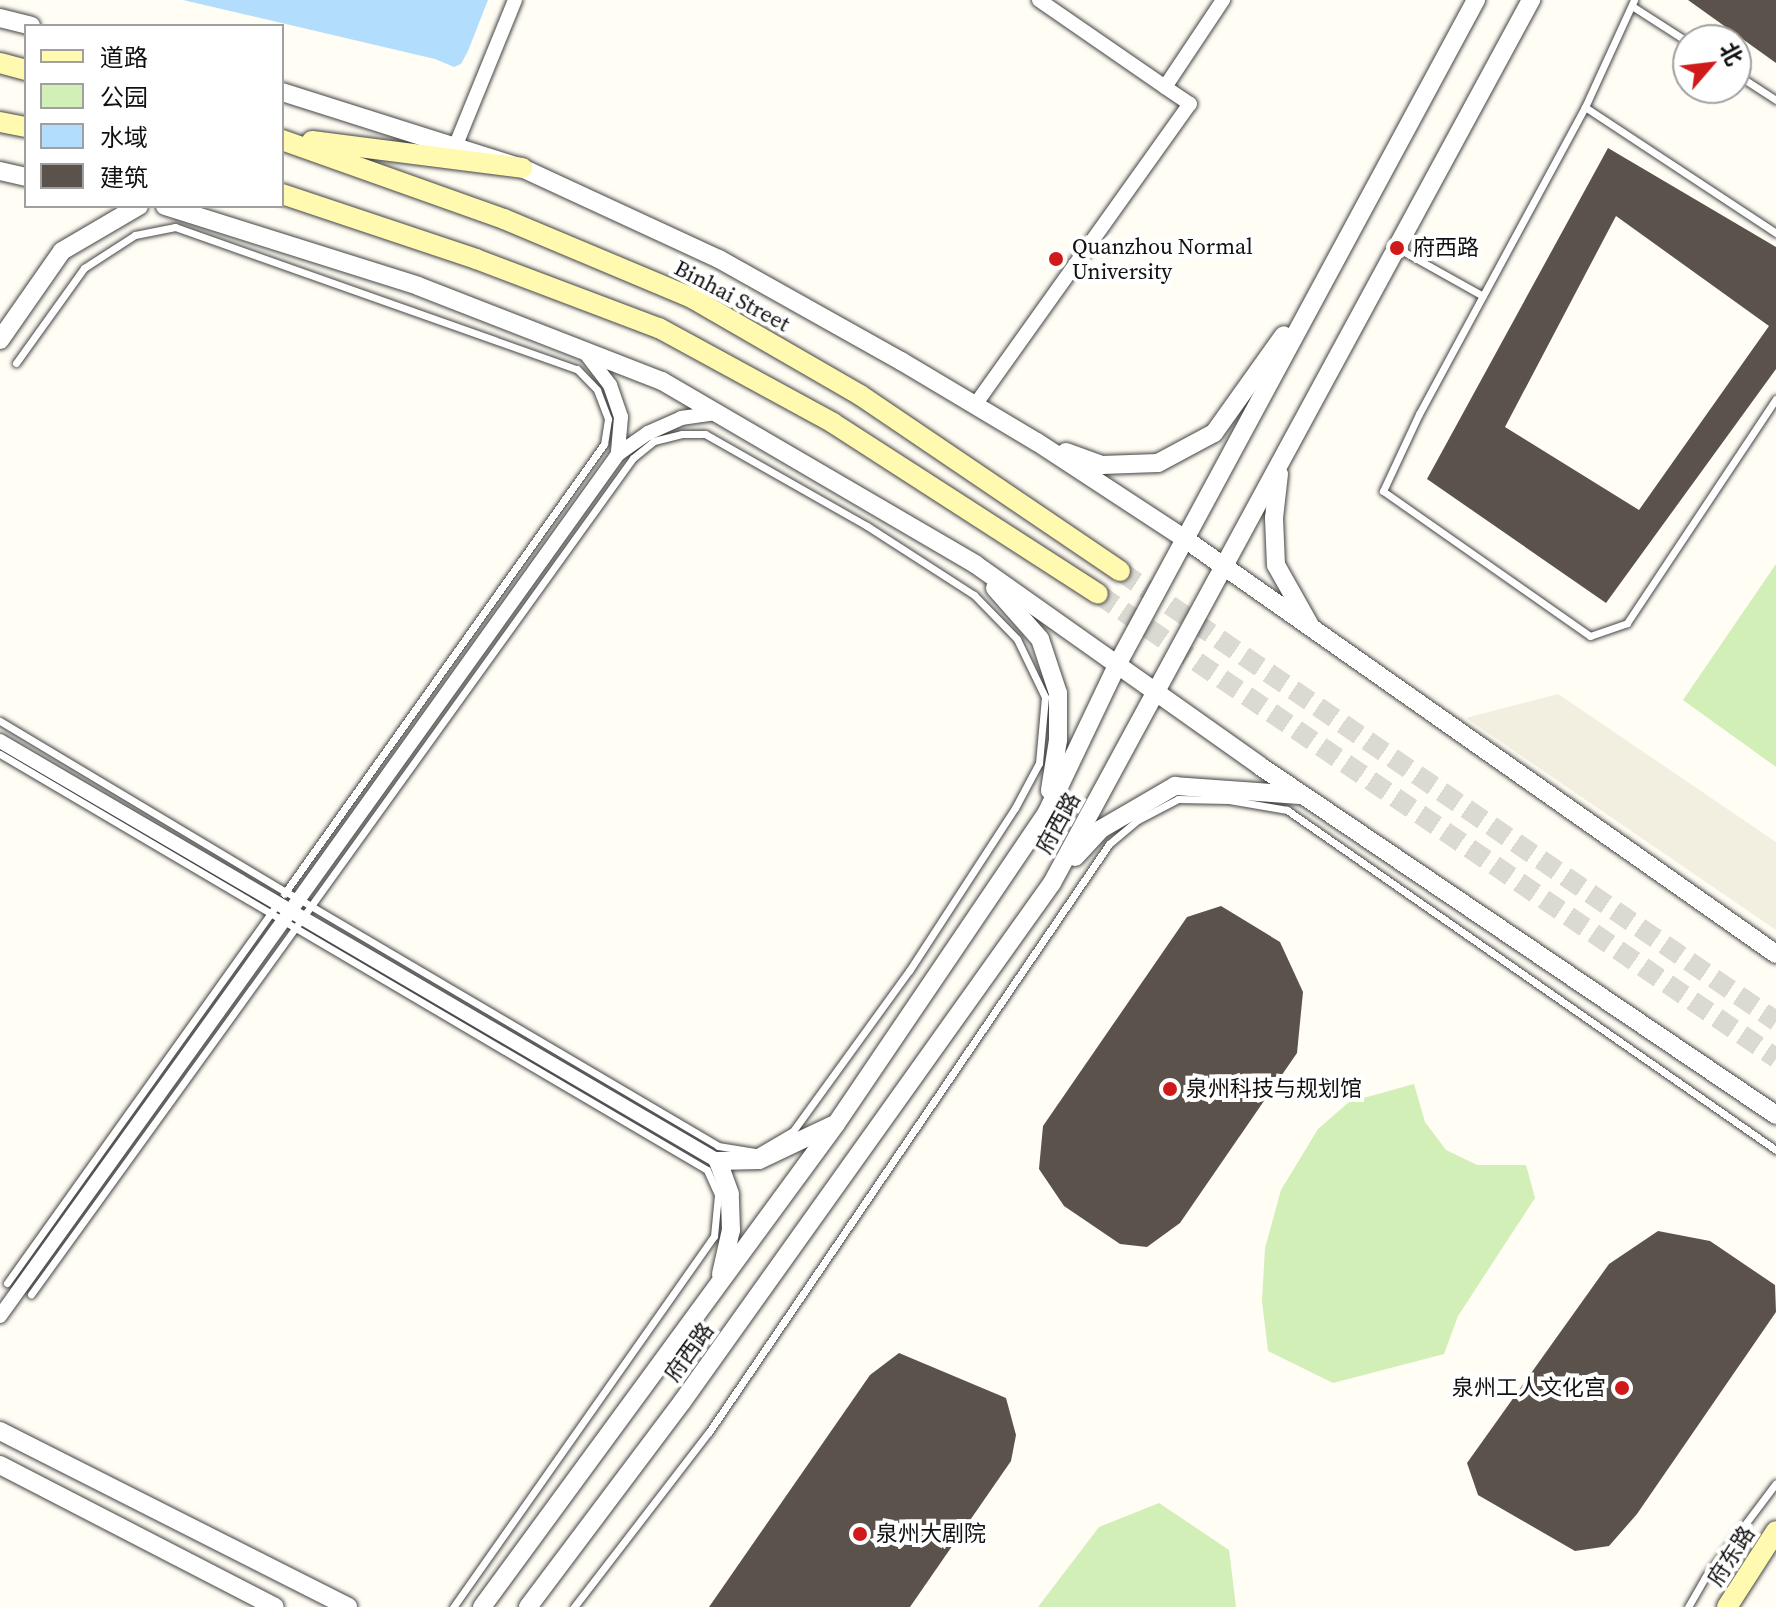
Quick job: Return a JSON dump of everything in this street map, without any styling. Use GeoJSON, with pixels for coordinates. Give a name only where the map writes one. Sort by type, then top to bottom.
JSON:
{"type":"FeatureCollection","features":[{"type":"Feature","properties":{"kind":"main road"},"geometry":{"type":"LineString","coordinates":[[0,63],[24,69]]}},
{"type":"Feature","properties":{"kind":"main road"},"geometry":{"type":"LineString","coordinates":[[0,122],[24,127]]}},
{"type":"Feature","properties":{"kind":"main road"},"geometry":{"type":"LineString","coordinates":[[284,139],[522,168]]}},
{"type":"Feature","properties":{"kind":"main road","name":"Binhai Street"},"geometry":{"type":"LineString","coordinates":[[284,140],[504,219],[692,298],[860,395],[1120,571]]}},
{"type":"Feature","properties":{"kind":"main road"},"geometry":{"type":"LineString","coordinates":[[284,195],[476,259],[659,328],[833,423],[1098,594]]}},
{"type":"Feature","properties":{"kind":"main road","name":"府东路"},"geometry":{"type":"LineString","coordinates":[[1727,1607],[1776,1531]]}},
{"type":"Feature","properties":{"kind":"street"},"geometry":{"type":"LineString","coordinates":[[455,147],[515,0]]}},
{"type":"Feature","properties":{"kind":"street"},"geometry":{"type":"LineString","coordinates":[[975,405],[1190,104],[1039,0]]}},
{"type":"Feature","properties":{"kind":"street"},"geometry":{"type":"LineString","coordinates":[[1165,87],[1223,0]]}},
{"type":"Feature","properties":{"kind":"street","name":"府西路"},"geometry":{"type":"LineString","coordinates":[[482,1607],[836,1124],[1047,812],[1117,665],[1476,0]]}},
{"type":"Feature","properties":{"kind":"street","name":"府西路"},"geometry":{"type":"LineString","coordinates":[[528,1607],[682,1402],[1052,883],[1531,0]]}},
{"type":"Feature","properties":{"kind":"street"},"geometry":{"type":"LineString","coordinates":[[0,18],[24,24]]}},
{"type":"Feature","properties":{"kind":"street"},"geometry":{"type":"LineString","coordinates":[[284,93],[522,168],[719,259],[975,405],[1185,539],[1776,954]]}},
{"type":"Feature","properties":{"kind":"street"},"geometry":{"type":"LineString","coordinates":[[0,171],[24,177]]}},
{"type":"Feature","properties":{"kind":"street"},"geometry":{"type":"LineString","coordinates":[[0,340],[62,251],[136,208]]}},
{"type":"Feature","properties":{"kind":"street"},"geometry":{"type":"LineString","coordinates":[[171,208],[418,286],[662,381],[975,564],[1302,795],[1776,1115]]}},
{"type":"Feature","properties":{"kind":"street"},"geometry":{"type":"LineString","coordinates":[[1037,442],[1102,465],[1158,463],[1214,433],[1333,264]]}},
{"type":"Feature","properties":{"kind":"street"},"geometry":{"type":"LineString","coordinates":[[584,351],[610,385],[621,417],[618,454]]}},
{"type":"Feature","properties":{"kind":"street"},"geometry":{"type":"LineString","coordinates":[[0,1316],[618,454],[648,433],[681,418],[716,413]]}},
{"type":"Feature","properties":{"kind":"street"},"geometry":{"type":"LineString","coordinates":[[1280,466],[1274,518],[1276,565],[1312,630]]}},
{"type":"Feature","properties":{"kind":"street"},"geometry":{"type":"LineString","coordinates":[[975,564],[1040,639],[1058,693],[1058,740],[1047,812]]}},
{"type":"Feature","properties":{"kind":"street"},"geometry":{"type":"LineString","coordinates":[[0,741],[718,1161],[759,1160],[836,1124]]}},
{"type":"Feature","properties":{"kind":"street"},"geometry":{"type":"LineString","coordinates":[[1052,883],[1101,829],[1175,786],[1302,795]]}},
{"type":"Feature","properties":{"kind":"street"},"geometry":{"type":"LineString","coordinates":[[718,1161],[730,1194],[731,1230],[720,1283]]}},
{"type":"Feature","properties":{"kind":"street"},"geometry":{"type":"LineString","coordinates":[[0,1431],[348,1607]]}},
{"type":"Feature","properties":{"kind":"street"},"geometry":{"type":"LineString","coordinates":[[0,1465],[275,1607]]}},
{"type":"Feature","properties":{"kind":"lane"},"geometry":{"type":"LineString","coordinates":[[1672,31],[1633,3],[1585,107],[1419,414],[1383,491],[1590,636],[1627,623],[1776,399]]}},
{"type":"Feature","properties":{"kind":"lane"},"geometry":{"type":"LineString","coordinates":[[1752,84],[1776,100]]}},
{"type":"Feature","properties":{"kind":"lane"},"geometry":{"type":"LineString","coordinates":[[1585,107],[1776,233]]}},
{"type":"Feature","properties":{"kind":"lane"},"geometry":{"type":"LineString","coordinates":[[16,363],[84,268],[135,235],[175,227],[577,369],[597,390],[608,419],[604,444],[31,1295]]}},
{"type":"Feature","properties":{"kind":"lane"},"geometry":{"type":"LineString","coordinates":[[1397,248],[1483,296]]}},
{"type":"Feature","properties":{"kind":"lane"},"geometry":{"type":"LineString","coordinates":[[0,754],[291,910],[718,1146],[757,1152],[793,1131],[909,971],[1015,808],[1039,763],[1045,697],[1017,639],[974,595],[867,526],[705,434],[682,434],[654,441],[633,458],[291,910],[7,1283]]}},
{"type":"Feature","properties":{"kind":"lane"},"geometry":{"type":"LineString","coordinates":[[0,721],[291,910],[707,1170],[718,1195],[714,1236],[453,1607]]}},
{"type":"Feature","properties":{"kind":"lane"},"geometry":{"type":"LineString","coordinates":[[574,1607],[709,1432],[1109,844],[1138,820],[1178,799],[1229,800],[1287,810],[1776,1150]]}},
{"type":"Feature","properties":{"kind":"lane"},"geometry":{"type":"LineString","coordinates":[[1688,1607],[1706,1576],[1776,1483]]}},
{"type":"Feature","properties":{"kind":"green space"},"geometry":{"type":"Polygon","coordinates":[[[1776,564],[1776,767],[1683,700],[1776,564]]]}},
{"type":"Feature","properties":{"kind":"green space"},"geometry":{"type":"Polygon","coordinates":[[[1414,1084],[1425,1122],[1446,1150],[1477,1165],[1526,1165],[1535,1198],[1458,1316],[1444,1354],[1333,1383],[1268,1351],[1262,1301],[1265,1248],[1281,1190],[1318,1129],[1349,1102],[1414,1084]]]}},
{"type":"Feature","properties":{"kind":"green space"},"geometry":{"type":"Polygon","coordinates":[[[1159,1503],[1229,1550],[1236,1607],[1038,1607],[1099,1527],[1159,1503]]]}},
{"type":"Feature","properties":{"kind":"shaded area"},"geometry":{"type":"Polygon","coordinates":[[[1558,694],[1776,842],[1776,930],[1466,718],[1558,694]]]}},
{"type":"Feature","properties":{"kind":"water"},"geometry":{"type":"Polygon","coordinates":[[[183,0],[488,0],[468,51],[461,64],[454,67],[435,59],[183,0]]]}},
{"type":"Feature","properties":{"kind":"building"},"geometry":{"type":"Polygon","coordinates":[[[1688,0],[1776,0],[1776,63],[1752,46],[1752,24],[1722,24],[1688,0]]]}},
{"type":"Feature","properties":{"kind":"building"},"geometry":{"type":"Polygon","coordinates":[[[1608,148],[1776,247],[1776,369],[1606,603],[1427,479],[1608,148]],[[1616,216],[1505,427],[1639,510],[1769,326],[1616,216]]]}},
{"type":"Feature","properties":{"kind":"building","name":"泉州科技与规划馆"},"geometry":{"type":"Polygon","coordinates":[[[1221,906],[1280,942],[1303,992],[1297,1053],[1180,1223],[1147,1247],[1120,1244],[1064,1206],[1039,1169],[1043,1126],[1187,917],[1221,906]]]}},
{"type":"Feature","properties":{"kind":"building","name":"泉州工人文化宫"},"geometry":{"type":"Polygon","coordinates":[[[1658,1231],[1710,1241],[1775,1285],[1776,1312],[1637,1514],[1609,1546],[1575,1551],[1478,1495],[1467,1463],[1609,1264],[1658,1231]]]}},
{"type":"Feature","properties":{"kind":"building","name":"泉州大剧院"},"geometry":{"type":"Polygon","coordinates":[[[899,1353],[1006,1398],[1016,1435],[1011,1461],[910,1607],[709,1607],[870,1375],[899,1353]]]}},
{"type":"Feature","properties":{"kind":"tunnel"},"geometry":{"type":"LineString","coordinates":[[1120,571],[1776,1021]]}},
{"type":"Feature","properties":{"kind":"tunnel"},"geometry":{"type":"LineString","coordinates":[[1098,594],[1776,1058]]}},
{"type":"Feature","properties":{"kind":"place","name":"府西路"},"geometry":{"type":"Point","coordinates":[1397,248]}},
{"type":"Feature","properties":{"kind":"place","name":"Quanzhou Normal University"},"geometry":{"type":"Point","coordinates":[1056,259]}},
{"type":"Feature","properties":{"kind":"place","name":"泉州科技与规划馆"},"geometry":{"type":"Point","coordinates":[1170,1089]}},
{"type":"Feature","properties":{"kind":"place","name":"泉州工人文化宫"},"geometry":{"type":"Point","coordinates":[1622,1388]}},
{"type":"Feature","properties":{"kind":"place","name":"泉州大剧院"},"geometry":{"type":"Point","coordinates":[860,1534]}}]}
